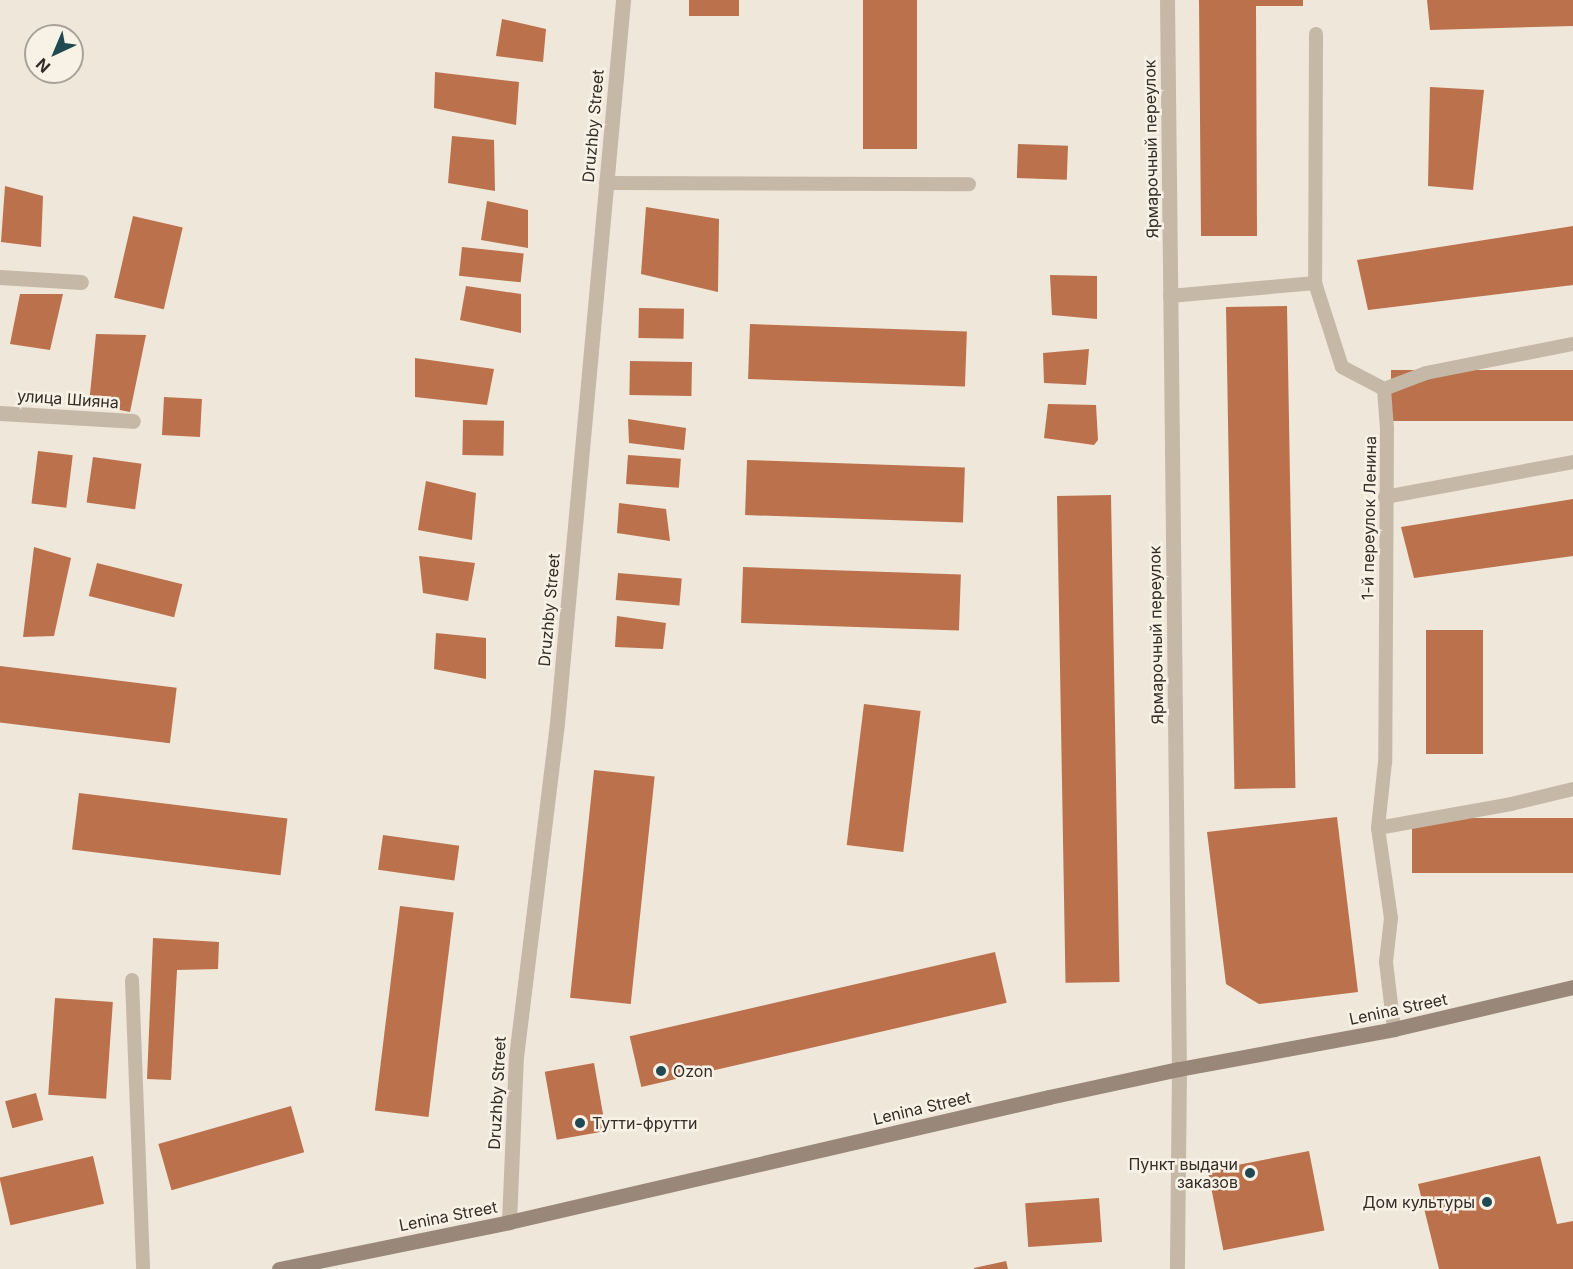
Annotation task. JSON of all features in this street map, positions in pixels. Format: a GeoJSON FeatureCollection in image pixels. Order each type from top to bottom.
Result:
{"type":"FeatureCollection","features":[{"type":"Feature","properties":{"kind":"main road","name":"Lenina Street"},"geometry":{"type":"LineString","coordinates":[[279,1269],[315,1265],[1179,1069],[1394,1029],[1573,987]]}},
{"type":"Feature","properties":{"kind":"street","name":"Druzhby Street"},"geometry":{"type":"LineString","coordinates":[[508,1222],[516,1057],[557,723],[623,0]]}},
{"type":"Feature","properties":{"kind":"street","name":"Ярмарочный переулок"},"geometry":{"type":"LineString","coordinates":[[1167,0],[1179,1069],[1177,1269]]}},
{"type":"Feature","properties":{"kind":"street"},"geometry":{"type":"LineString","coordinates":[[0,277],[81,282]]}},
{"type":"Feature","properties":{"kind":"street","name":"улица Шияна"},"geometry":{"type":"LineString","coordinates":[[0,412],[133,421]]}},
{"type":"Feature","properties":{"kind":"lane"},"geometry":{"type":"LineString","coordinates":[[1316,34],[1315,283],[1342,367],[1384,389],[1426,373],[1573,344]]}},
{"type":"Feature","properties":{"kind":"lane"},"geometry":{"type":"LineString","coordinates":[[606,183],[969,184]]}},
{"type":"Feature","properties":{"kind":"lane"},"geometry":{"type":"LineString","coordinates":[[1170,296],[1315,283]]}},
{"type":"Feature","properties":{"kind":"lane","name":"1-й переулок Ленина"},"geometry":{"type":"LineString","coordinates":[[1384,389],[1386,429],[1385,762],[1378,828],[1391,918],[1386,962],[1394,1029]]}},
{"type":"Feature","properties":{"kind":"lane"},"geometry":{"type":"LineString","coordinates":[[1385,496],[1573,462]]}},
{"type":"Feature","properties":{"kind":"lane"},"geometry":{"type":"LineString","coordinates":[[1378,828],[1511,804],[1573,789]]}},
{"type":"Feature","properties":{"kind":"lane"},"geometry":{"type":"LineString","coordinates":[[132,980],[142,1269]]}},
{"type":"Feature","properties":{"kind":"building"},"geometry":{"type":"Polygon","coordinates":[[[689,0],[739,0],[739,16],[689,16],[689,0]]]}},
{"type":"Feature","properties":{"kind":"building"},"geometry":{"type":"Polygon","coordinates":[[[863,0],[917,0],[917,149],[863,149],[863,0]]]}},
{"type":"Feature","properties":{"kind":"building"},"geometry":{"type":"Polygon","coordinates":[[[1199,0],[1303,0],[1303,6],[1256,6],[1257,236],[1201,236],[1199,0]]]}},
{"type":"Feature","properties":{"kind":"building"},"geometry":{"type":"Polygon","coordinates":[[[1427,0],[1573,0],[1573,26],[1430,30],[1427,0]]]}},
{"type":"Feature","properties":{"kind":"building"},"geometry":{"type":"Polygon","coordinates":[[[502,19],[546,29],[543,62],[496,56],[502,19]]]}},
{"type":"Feature","properties":{"kind":"building"},"geometry":{"type":"Polygon","coordinates":[[[435,72],[519,82],[516,125],[434,108],[435,72]]]}},
{"type":"Feature","properties":{"kind":"building"},"geometry":{"type":"Polygon","coordinates":[[[1430,87],[1484,90],[1473,190],[1428,186],[1430,87]]]}},
{"type":"Feature","properties":{"kind":"building"},"geometry":{"type":"Polygon","coordinates":[[[452,136],[494,140],[495,191],[448,183],[452,136]]]}},
{"type":"Feature","properties":{"kind":"building"},"geometry":{"type":"Polygon","coordinates":[[[1018,144],[1068,146],[1067,180],[1017,178],[1018,144]]]}},
{"type":"Feature","properties":{"kind":"building"},"geometry":{"type":"Polygon","coordinates":[[[5,186],[43,196],[41,247],[1,242],[5,186]]]}},
{"type":"Feature","properties":{"kind":"building"},"geometry":{"type":"Polygon","coordinates":[[[487,201],[528,210],[528,248],[481,240],[487,201]]]}},
{"type":"Feature","properties":{"kind":"building"},"geometry":{"type":"Polygon","coordinates":[[[646,207],[719,219],[718,292],[641,274],[646,207]]]}},
{"type":"Feature","properties":{"kind":"building"},"geometry":{"type":"Polygon","coordinates":[[[133,216],[183,227],[164,309],[114,298],[133,216]]]}},
{"type":"Feature","properties":{"kind":"building"},"geometry":{"type":"Polygon","coordinates":[[[1573,226],[1573,285],[1368,310],[1357,260],[1573,226]]]}},
{"type":"Feature","properties":{"kind":"building"},"geometry":{"type":"Polygon","coordinates":[[[462,247],[524,253],[521,282],[459,276],[462,247]]]}},
{"type":"Feature","properties":{"kind":"building"},"geometry":{"type":"Polygon","coordinates":[[[1050,275],[1097,276],[1097,319],[1052,315],[1050,275]]]}},
{"type":"Feature","properties":{"kind":"building"},"geometry":{"type":"Polygon","coordinates":[[[466,286],[521,294],[521,333],[460,320],[466,286]]]}},
{"type":"Feature","properties":{"kind":"building"},"geometry":{"type":"Polygon","coordinates":[[[20,294],[63,294],[50,350],[10,344],[20,294]]]}},
{"type":"Feature","properties":{"kind":"building"},"geometry":{"type":"Polygon","coordinates":[[[1287,306],[1295,788],[1234,789],[1226,307],[1287,306]]]}},
{"type":"Feature","properties":{"kind":"building"},"geometry":{"type":"Polygon","coordinates":[[[639,308],[684,309],[683,339],[638,338],[639,308]]]}},
{"type":"Feature","properties":{"kind":"building"},"geometry":{"type":"Polygon","coordinates":[[[750,324],[967,332],[965,387],[748,379],[750,324]]]}},
{"type":"Feature","properties":{"kind":"building"},"geometry":{"type":"Polygon","coordinates":[[[96,334],[146,335],[130,412],[89,404],[96,334]]]}},
{"type":"Feature","properties":{"kind":"building"},"geometry":{"type":"Polygon","coordinates":[[[1089,349],[1086,385],[1044,383],[1043,353],[1089,349]]]}},
{"type":"Feature","properties":{"kind":"building"},"geometry":{"type":"Polygon","coordinates":[[[415,358],[494,369],[487,405],[415,397],[415,358]]]}},
{"type":"Feature","properties":{"kind":"building"},"geometry":{"type":"Polygon","coordinates":[[[630,361],[692,362],[691,396],[629,395],[630,361]]]}},
{"type":"Feature","properties":{"kind":"building"},"geometry":{"type":"Polygon","coordinates":[[[1391,370],[1573,370],[1573,421],[1391,421],[1391,370]]]}},
{"type":"Feature","properties":{"kind":"building"},"geometry":{"type":"Polygon","coordinates":[[[164,397],[202,399],[200,437],[162,435],[164,397]]]}},
{"type":"Feature","properties":{"kind":"building"},"geometry":{"type":"Polygon","coordinates":[[[1048,404],[1096,405],[1098,440],[1094,445],[1044,438],[1048,404]]]}},
{"type":"Feature","properties":{"kind":"building"},"geometry":{"type":"Polygon","coordinates":[[[628,419],[686,428],[684,450],[629,443],[628,419]]]}},
{"type":"Feature","properties":{"kind":"building"},"geometry":{"type":"Polygon","coordinates":[[[463,420],[504,421],[503,456],[462,455],[463,420]]]}},
{"type":"Feature","properties":{"kind":"building"},"geometry":{"type":"Polygon","coordinates":[[[38,451],[73,455],[66,508],[32,504],[38,451]]]}},
{"type":"Feature","properties":{"kind":"building"},"geometry":{"type":"Polygon","coordinates":[[[628,455],[681,459],[679,488],[626,484],[628,455]]]}},
{"type":"Feature","properties":{"kind":"building"},"geometry":{"type":"Polygon","coordinates":[[[93,457],[142,464],[135,509],[87,503],[93,457]]]}},
{"type":"Feature","properties":{"kind":"building"},"geometry":{"type":"Polygon","coordinates":[[[747,460],[965,468],[963,523],[745,515],[747,460]]]}},
{"type":"Feature","properties":{"kind":"building"},"geometry":{"type":"Polygon","coordinates":[[[426,481],[476,493],[472,540],[418,530],[426,481]]]}},
{"type":"Feature","properties":{"kind":"building"},"geometry":{"type":"Polygon","coordinates":[[[1111,495],[1119,982],[1066,983],[1057,496],[1111,495]]]}},
{"type":"Feature","properties":{"kind":"building"},"geometry":{"type":"Polygon","coordinates":[[[1573,499],[1573,556],[1414,578],[1401,527],[1573,499]]]}},
{"type":"Feature","properties":{"kind":"building"},"geometry":{"type":"Polygon","coordinates":[[[619,503],[666,509],[670,541],[617,533],[619,503]]]}},
{"type":"Feature","properties":{"kind":"building"},"geometry":{"type":"Polygon","coordinates":[[[34,547],[71,558],[54,636],[23,637],[34,547]]]}},
{"type":"Feature","properties":{"kind":"building"},"geometry":{"type":"Polygon","coordinates":[[[419,556],[475,563],[468,601],[423,593],[419,556]]]}},
{"type":"Feature","properties":{"kind":"building"},"geometry":{"type":"Polygon","coordinates":[[[97,563],[182,584],[174,617],[89,596],[97,563]]]}},
{"type":"Feature","properties":{"kind":"building"},"geometry":{"type":"Polygon","coordinates":[[[743,567],[961,575],[959,631],[741,623],[743,567]]]}},
{"type":"Feature","properties":{"kind":"building"},"geometry":{"type":"Polygon","coordinates":[[[618,573],[682,579],[679,605],[616,600],[618,573]]]}},
{"type":"Feature","properties":{"kind":"building"},"geometry":{"type":"Polygon","coordinates":[[[617,616],[666,623],[663,649],[615,647],[617,616]]]}},
{"type":"Feature","properties":{"kind":"building"},"geometry":{"type":"Polygon","coordinates":[[[1426,630],[1483,630],[1483,754],[1426,754],[1426,630]]]}},
{"type":"Feature","properties":{"kind":"building"},"geometry":{"type":"Polygon","coordinates":[[[436,633],[486,638],[486,679],[434,669],[436,633]]]}},
{"type":"Feature","properties":{"kind":"building"},"geometry":{"type":"Polygon","coordinates":[[[0,666],[177,688],[170,743],[0,722],[0,666]]]}},
{"type":"Feature","properties":{"kind":"building"},"geometry":{"type":"Polygon","coordinates":[[[864,704],[921,711],[903,852],[847,845],[864,704]]]}},
{"type":"Feature","properties":{"kind":"building"},"geometry":{"type":"Polygon","coordinates":[[[594,770],[655,776],[631,1004],[570,998],[594,770]]]}},
{"type":"Feature","properties":{"kind":"building"},"geometry":{"type":"Polygon","coordinates":[[[79,793],[287,819],[280,875],[72,850],[79,793]]]}},
{"type":"Feature","properties":{"kind":"building"},"geometry":{"type":"Polygon","coordinates":[[[1337,817],[1358,992],[1259,1004],[1226,984],[1207,832],[1337,817]]]}},
{"type":"Feature","properties":{"kind":"building"},"geometry":{"type":"Polygon","coordinates":[[[1412,818],[1573,818],[1573,873],[1412,873],[1412,818]]]}},
{"type":"Feature","properties":{"kind":"building"},"geometry":{"type":"Polygon","coordinates":[[[383,835],[459,846],[454,880],[378,870],[383,835]]]}},
{"type":"Feature","properties":{"kind":"building"},"geometry":{"type":"Polygon","coordinates":[[[400,906],[454,913],[428,1117],[375,1110],[400,906]]]}},
{"type":"Feature","properties":{"kind":"building"},"geometry":{"type":"Polygon","coordinates":[[[153,938],[219,942],[218,969],[177,970],[171,1080],[147,1079],[153,938]]]}},
{"type":"Feature","properties":{"kind":"building"},"geometry":{"type":"Polygon","coordinates":[[[995,952],[1007,1003],[641,1087],[630,1036],[995,952]]]}},
{"type":"Feature","properties":{"kind":"building"},"geometry":{"type":"Polygon","coordinates":[[[55,998],[113,1002],[106,1099],[48,1095],[55,998]]]}},
{"type":"Feature","properties":{"kind":"building"},"geometry":{"type":"Polygon","coordinates":[[[594,1063],[606,1131],[557,1140],[545,1072],[594,1063]]]}},
{"type":"Feature","properties":{"kind":"building"},"geometry":{"type":"Polygon","coordinates":[[[36,1093],[43,1120],[12,1128],[5,1101],[36,1093]]]}},
{"type":"Feature","properties":{"kind":"building"},"geometry":{"type":"Polygon","coordinates":[[[291,1106],[304,1152],[172,1190],[158,1144],[291,1106]]]}},
{"type":"Feature","properties":{"kind":"building"},"geometry":{"type":"Polygon","coordinates":[[[1309,1151],[1324,1231],[1223,1250],[1208,1171],[1309,1151]]]}},
{"type":"Feature","properties":{"kind":"building"},"geometry":{"type":"Polygon","coordinates":[[[93,1156],[104,1204],[10,1225],[0,1177],[93,1156]]]}},
{"type":"Feature","properties":{"kind":"building","name":"Дом культуры"},"geometry":{"type":"Polygon","coordinates":[[[1540,1156],[1557,1224],[1573,1221],[1573,1269],[1439,1269],[1418,1184],[1540,1156]]]}},
{"type":"Feature","properties":{"kind":"building"},"geometry":{"type":"Polygon","coordinates":[[[1099,1198],[1102,1242],[1028,1247],[1025,1203],[1099,1198]]]}},
{"type":"Feature","properties":{"kind":"building"},"geometry":{"type":"Polygon","coordinates":[[[1006,1261],[1008,1269],[974,1269],[974,1268],[1006,1261]]]}},
{"type":"Feature","properties":{"kind":"place","name":"Ozon"},"geometry":{"type":"Point","coordinates":[661,1071]}},
{"type":"Feature","properties":{"kind":"place","name":"Тутти-фрутти"},"geometry":{"type":"Point","coordinates":[580,1123]}},
{"type":"Feature","properties":{"kind":"place","name":"Пункт выдачи заказов"},"geometry":{"type":"Point","coordinates":[1250,1173]}},
{"type":"Feature","properties":{"kind":"place","name":"Дом культуры"},"geometry":{"type":"Point","coordinates":[1487,1202]}}]}
